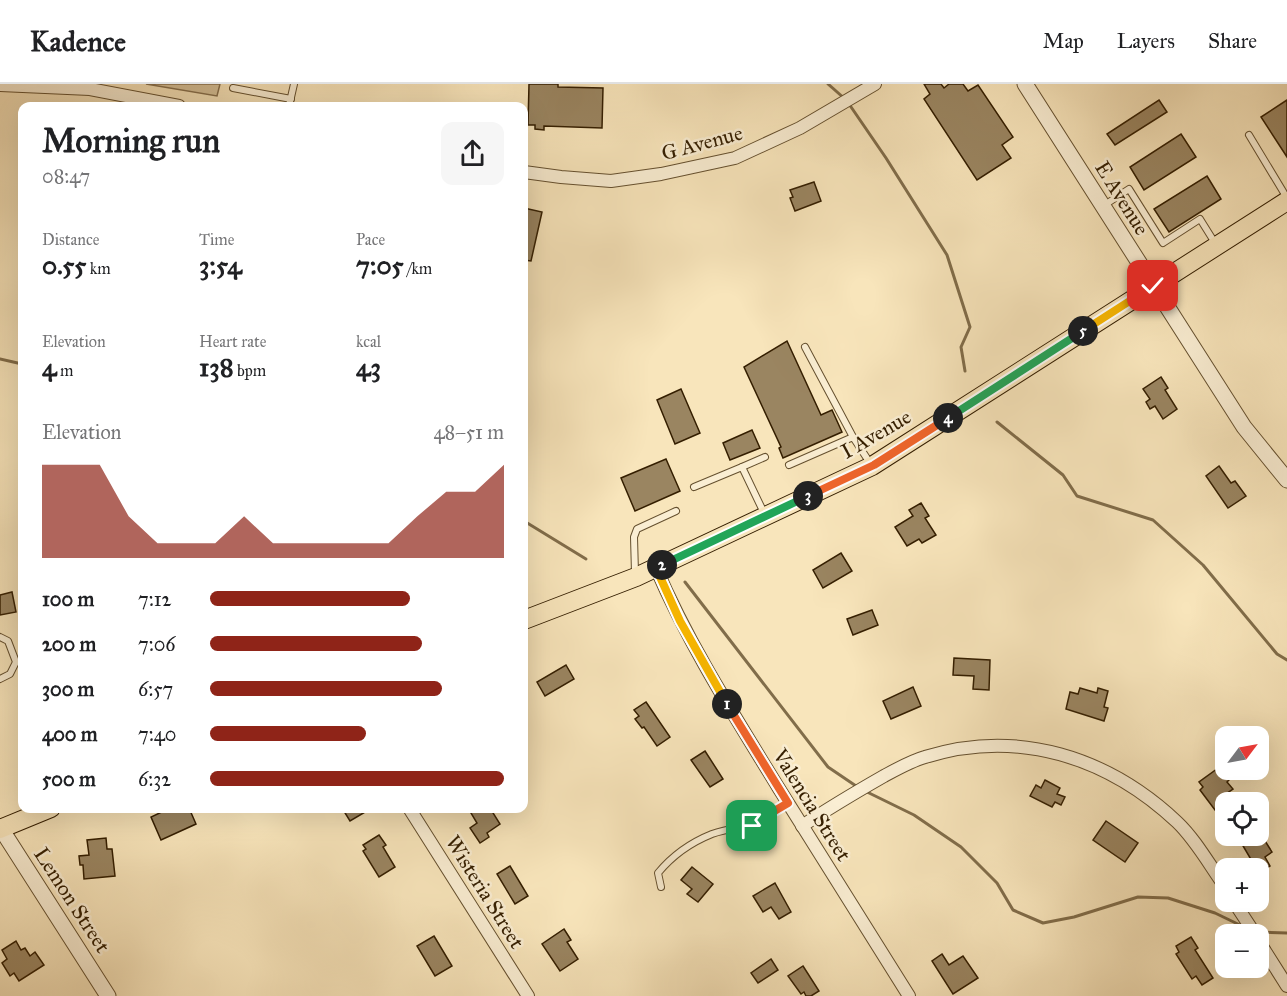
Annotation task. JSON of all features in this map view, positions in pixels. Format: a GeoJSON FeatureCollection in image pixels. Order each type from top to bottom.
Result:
{"type":"FeatureCollection","features":[{"type":"Feature","properties":{"kind":"main road","name":"I Avenue"},"geometry":{"type":"LineString","coordinates":[[528,618],[636,577],[872,466],[1287,200]]}},
{"type":"Feature","properties":{"kind":"main road"},"geometry":{"type":"LineString","coordinates":[[0,828],[38,813]]}},
{"type":"Feature","properties":{"kind":"street","name":"G Avenue"},"geometry":{"type":"LineString","coordinates":[[528,173],[611,181],[661,174],[735,158],[800,128],[875,84]]}},
{"type":"Feature","properties":{"kind":"street","name":"E Avenue"},"geometry":{"type":"LineString","coordinates":[[1025,84],[1244,428],[1287,480]]}},
{"type":"Feature","properties":{"kind":"street"},"geometry":{"type":"LineString","coordinates":[[0,85],[90,89],[139,102]]}},
{"type":"Feature","properties":{"kind":"street","name":"Valencia Street"},"geometry":{"type":"LineString","coordinates":[[656,568],[680,621],[709,675],[909,996]]}},
{"type":"Feature","properties":{"kind":"street"},"geometry":{"type":"LineString","coordinates":[[802,826],[851,794],[923,757],[980,746],[1027,747],[1060,753],[1087,762],[1127,782],[1179,824],[1215,873]]}},
{"type":"Feature","properties":{"kind":"street","name":"Wisteria Street"},"geometry":{"type":"LineString","coordinates":[[412,813],[528,996]]}},
{"type":"Feature","properties":{"kind":"street","name":"Lemon Street"},"geometry":{"type":"LineString","coordinates":[[0,828],[108,996]]}},
{"type":"Feature","properties":{"kind":"street"},"geometry":{"type":"LineString","coordinates":[[1269,957],[1287,986]]}},
{"type":"Feature","properties":{"kind":"lane"},"geometry":{"type":"LineString","coordinates":[[290,102],[294,84]]}},
{"type":"Feature","properties":{"kind":"lane"},"geometry":{"type":"LineString","coordinates":[[233,88],[291,99]]}},
{"type":"Feature","properties":{"kind":"lane"},"geometry":{"type":"LineString","coordinates":[[1249,135],[1287,200]]}},
{"type":"Feature","properties":{"kind":"lane"},"geometry":{"type":"LineString","coordinates":[[1102,206],[1129,189],[1163,243],[1200,219],[1217,246]]}},
{"type":"Feature","properties":{"kind":"lane"},"geometry":{"type":"LineString","coordinates":[[805,346],[853,437],[872,466]]}},
{"type":"Feature","properties":{"kind":"lane"},"geometry":{"type":"LineString","coordinates":[[789,465],[853,437]]}},
{"type":"Feature","properties":{"kind":"lane"},"geometry":{"type":"LineString","coordinates":[[694,487],[765,457]]}},
{"type":"Feature","properties":{"kind":"lane"},"geometry":{"type":"LineString","coordinates":[[742,467],[766,516]]}},
{"type":"Feature","properties":{"kind":"lane"},"geometry":{"type":"LineString","coordinates":[[636,577],[634,537],[637,530],[676,511]]}},
{"type":"Feature","properties":{"kind":"lane"},"geometry":{"type":"LineString","coordinates":[[0,637],[8,641],[16,662],[10,674],[0,679]]}},
{"type":"Feature","properties":{"kind":"lane"},"geometry":{"type":"LineString","coordinates":[[661,887],[658,873],[668,861],[698,841],[714,834],[764,822],[771,813],[788,803]]}},
{"type":"Feature","properties":{"kind":"shaded area"},"geometry":{"type":"Polygon","coordinates":[[[146,84],[220,84],[217,96],[146,84]]]}},
{"type":"Feature","properties":{"kind":"building"},"geometry":{"type":"Polygon","coordinates":[[[529,84],[603,88],[602,128],[544,126],[544,130],[535,129],[535,125],[528,125],[529,84]]]}},
{"type":"Feature","properties":{"kind":"building"},"geometry":{"type":"Polygon","coordinates":[[[924,84],[941,84],[944,88],[949,84],[963,84],[968,91],[978,85],[1013,137],[1002,145],[1011,158],[977,180],[924,99],[930,94],[924,84]]]}},
{"type":"Feature","properties":{"kind":"building"},"geometry":{"type":"Polygon","coordinates":[[[1159,100],[1167,112],[1115,145],[1107,134],[1159,100]]]}},
{"type":"Feature","properties":{"kind":"building"},"geometry":{"type":"Polygon","coordinates":[[[1287,100],[1287,157],[1261,117],[1287,100]]]}},
{"type":"Feature","properties":{"kind":"building"},"geometry":{"type":"Polygon","coordinates":[[[1181,134],[1196,157],[1144,190],[1130,167],[1181,134]]]}},
{"type":"Feature","properties":{"kind":"building"},"geometry":{"type":"Polygon","coordinates":[[[1207,176],[1221,199],[1169,232],[1154,209],[1207,176]]]}},
{"type":"Feature","properties":{"kind":"building"},"geometry":{"type":"Polygon","coordinates":[[[814,182],[821,201],[795,211],[790,198],[793,197],[790,190],[814,182]]]}},
{"type":"Feature","properties":{"kind":"building"},"geometry":{"type":"Polygon","coordinates":[[[528,209],[542,212],[531,261],[528,261],[528,209]]]}},
{"type":"Feature","properties":{"kind":"building"},"geometry":{"type":"Polygon","coordinates":[[[787,341],[821,415],[832,410],[842,432],[783,458],[779,448],[781,447],[744,367],[787,341]]]}},
{"type":"Feature","properties":{"kind":"building"},"geometry":{"type":"Polygon","coordinates":[[[1161,377],[1168,388],[1165,390],[1177,409],[1163,419],[1155,406],[1150,409],[1146,402],[1150,399],[1143,389],[1161,377]]]}},
{"type":"Feature","properties":{"kind":"building"},"geometry":{"type":"Polygon","coordinates":[[[681,389],[700,433],[675,444],[657,400],[681,389]]]}},
{"type":"Feature","properties":{"kind":"building"},"geometry":{"type":"Polygon","coordinates":[[[752,430],[760,448],[730,460],[723,443],[752,430]]]}},
{"type":"Feature","properties":{"kind":"building"},"geometry":{"type":"Polygon","coordinates":[[[666,459],[680,491],[635,511],[621,478],[666,459]]]}},
{"type":"Feature","properties":{"kind":"building"},"geometry":{"type":"Polygon","coordinates":[[[1219,466],[1231,483],[1235,481],[1246,496],[1228,508],[1206,476],[1219,466]]]}},
{"type":"Feature","properties":{"kind":"building"},"geometry":{"type":"Polygon","coordinates":[[[921,503],[929,516],[925,518],[936,535],[922,543],[919,539],[907,546],[895,527],[913,516],[909,510],[921,503]]]}},
{"type":"Feature","properties":{"kind":"building"},"geometry":{"type":"Polygon","coordinates":[[[841,553],[852,571],[823,588],[813,570],[841,553]]]}},
{"type":"Feature","properties":{"kind":"building"},"geometry":{"type":"Polygon","coordinates":[[[12,592],[16,612],[0,615],[0,595],[12,592]]]}},
{"type":"Feature","properties":{"kind":"building"},"geometry":{"type":"Polygon","coordinates":[[[872,610],[878,625],[853,635],[847,619],[872,610]]]}},
{"type":"Feature","properties":{"kind":"building"},"geometry":{"type":"Polygon","coordinates":[[[954,658],[990,660],[989,690],[973,689],[974,676],[953,675],[954,658]]]}},
{"type":"Feature","properties":{"kind":"building"},"geometry":{"type":"Polygon","coordinates":[[[566,665],[574,679],[545,696],[537,682],[566,665]]]}},
{"type":"Feature","properties":{"kind":"building"},"geometry":{"type":"Polygon","coordinates":[[[913,687],[921,706],[891,719],[883,701],[913,687]]]}},
{"type":"Feature","properties":{"kind":"building"},"geometry":{"type":"Polygon","coordinates":[[[1080,688],[1097,693],[1098,688],[1108,691],[1104,707],[1108,708],[1104,721],[1066,709],[1070,692],[1078,694],[1080,688]]]}},
{"type":"Feature","properties":{"kind":"building"},"geometry":{"type":"Polygon","coordinates":[[[646,702],[670,737],[657,746],[644,727],[642,728],[635,719],[639,716],[634,710],[646,702]]]}},
{"type":"Feature","properties":{"kind":"building"},"geometry":{"type":"Polygon","coordinates":[[[705,751],[723,779],[710,787],[691,760],[705,751]]]}},
{"type":"Feature","properties":{"kind":"building"},"geometry":{"type":"Polygon","coordinates":[[[1215,770],[1215,780],[1229,780],[1227,782],[1233,789],[1229,792],[1215,792],[1215,810],[1200,790],[1203,787],[1199,782],[1215,770]]]}},
{"type":"Feature","properties":{"kind":"building"},"geometry":{"type":"Polygon","coordinates":[[[1045,780],[1060,788],[1057,794],[1065,797],[1061,805],[1055,802],[1052,807],[1030,796],[1036,785],[1041,788],[1045,780]]]}},
{"type":"Feature","properties":{"kind":"building"},"geometry":{"type":"Polygon","coordinates":[[[159,813],[191,813],[196,824],[161,840],[151,817],[159,813]]]}},
{"type":"Feature","properties":{"kind":"building"},"geometry":{"type":"Polygon","coordinates":[[[345,813],[364,813],[350,821],[345,813]]]}},
{"type":"Feature","properties":{"kind":"building"},"geometry":{"type":"Polygon","coordinates":[[[471,813],[493,813],[500,824],[487,833],[489,837],[480,843],[470,828],[477,823],[471,813]]]}},
{"type":"Feature","properties":{"kind":"building"},"geometry":{"type":"Polygon","coordinates":[[[1106,821],[1138,843],[1125,862],[1093,840],[1106,821]]]}},
{"type":"Feature","properties":{"kind":"building"},"geometry":{"type":"Polygon","coordinates":[[[379,835],[395,867],[379,877],[363,851],[366,849],[363,845],[379,835]]]}},
{"type":"Feature","properties":{"kind":"building"},"geometry":{"type":"Polygon","coordinates":[[[106,838],[107,849],[112,849],[115,876],[84,879],[83,865],[80,865],[79,856],[89,855],[87,840],[106,838]]]}},
{"type":"Feature","properties":{"kind":"building"},"geometry":{"type":"Polygon","coordinates":[[[1243,846],[1268,846],[1272,852],[1266,858],[1250,858],[1243,846]]]}},
{"type":"Feature","properties":{"kind":"building"},"geometry":{"type":"Polygon","coordinates":[[[510,866],[528,896],[515,904],[497,874],[510,866]]]}},
{"type":"Feature","properties":{"kind":"building"},"geometry":{"type":"Polygon","coordinates":[[[692,867],[713,884],[698,902],[687,894],[692,889],[681,880],[692,867]]]}},
{"type":"Feature","properties":{"kind":"building"},"geometry":{"type":"Polygon","coordinates":[[[775,883],[791,912],[779,919],[771,907],[763,912],[753,896],[775,883]]]}},
{"type":"Feature","properties":{"kind":"building"},"geometry":{"type":"Polygon","coordinates":[[[564,929],[571,940],[567,942],[578,959],[560,971],[542,944],[564,929]]]}},
{"type":"Feature","properties":{"kind":"building"},"geometry":{"type":"Polygon","coordinates":[[[434,936],[452,966],[435,976],[417,946],[434,936]]]}},
{"type":"Feature","properties":{"kind":"building"},"geometry":{"type":"Polygon","coordinates":[[[1191,937],[1198,948],[1195,950],[1213,978],[1202,985],[1196,976],[1192,979],[1176,954],[1179,952],[1176,946],[1191,937]]]}},
{"type":"Feature","properties":{"kind":"building"},"geometry":{"type":"Polygon","coordinates":[[[16,941],[21,950],[25,948],[30,956],[35,952],[44,965],[19,981],[14,973],[10,976],[2,963],[7,959],[2,950],[16,941]]]}},
{"type":"Feature","properties":{"kind":"building"},"geometry":{"type":"Polygon","coordinates":[[[942,954],[949,965],[963,956],[978,978],[953,994],[932,961],[942,954]]]}},
{"type":"Feature","properties":{"kind":"building"},"geometry":{"type":"Polygon","coordinates":[[[771,959],[778,970],[758,983],[751,973],[771,959]]]}},
{"type":"Feature","properties":{"kind":"building"},"geometry":{"type":"Polygon","coordinates":[[[803,966],[819,991],[811,996],[806,996],[804,992],[801,994],[788,976],[803,966]]]}},
{"type":"Feature","properties":{"kind":"waterway"},"geometry":{"type":"LineString","coordinates":[[828,84],[845,99]]}},
{"type":"Feature","properties":{"kind":"waterway"},"geometry":{"type":"LineString","coordinates":[[849,104],[947,255],[970,327],[961,347],[965,371]]}},
{"type":"Feature","properties":{"kind":"waterway"},"geometry":{"type":"LineString","coordinates":[[0,359],[18,363]]}},
{"type":"Feature","properties":{"kind":"waterway"},"geometry":{"type":"LineString","coordinates":[[997,422],[1063,475],[1077,496],[1153,520],[1203,565],[1277,654],[1287,660]]}},
{"type":"Feature","properties":{"kind":"waterway"},"geometry":{"type":"LineString","coordinates":[[528,523],[586,559]]}},
{"type":"Feature","properties":{"kind":"waterway"},"geometry":{"type":"LineString","coordinates":[[685,582],[828,767],[859,788]]}},
{"type":"Feature","properties":{"kind":"waterway"},"geometry":{"type":"LineString","coordinates":[[865,791],[914,815],[961,847],[997,883],[1013,910],[1043,923],[1074,917],[1138,897],[1168,898],[1215,913],[1238,924]]}},
{"type":"Feature","properties":{"kind":"waterway"},"geometry":{"type":"LineString","coordinates":[[1269,932],[1287,933]]}},
{"type":"Feature","properties":{"kind":"route"},"geometry":{"type":"LineString","coordinates":[[752,826],[764,822],[771,813],[788,803],[709,675],[680,621],[656,568],[874,465],[1153,286]]}}]}
